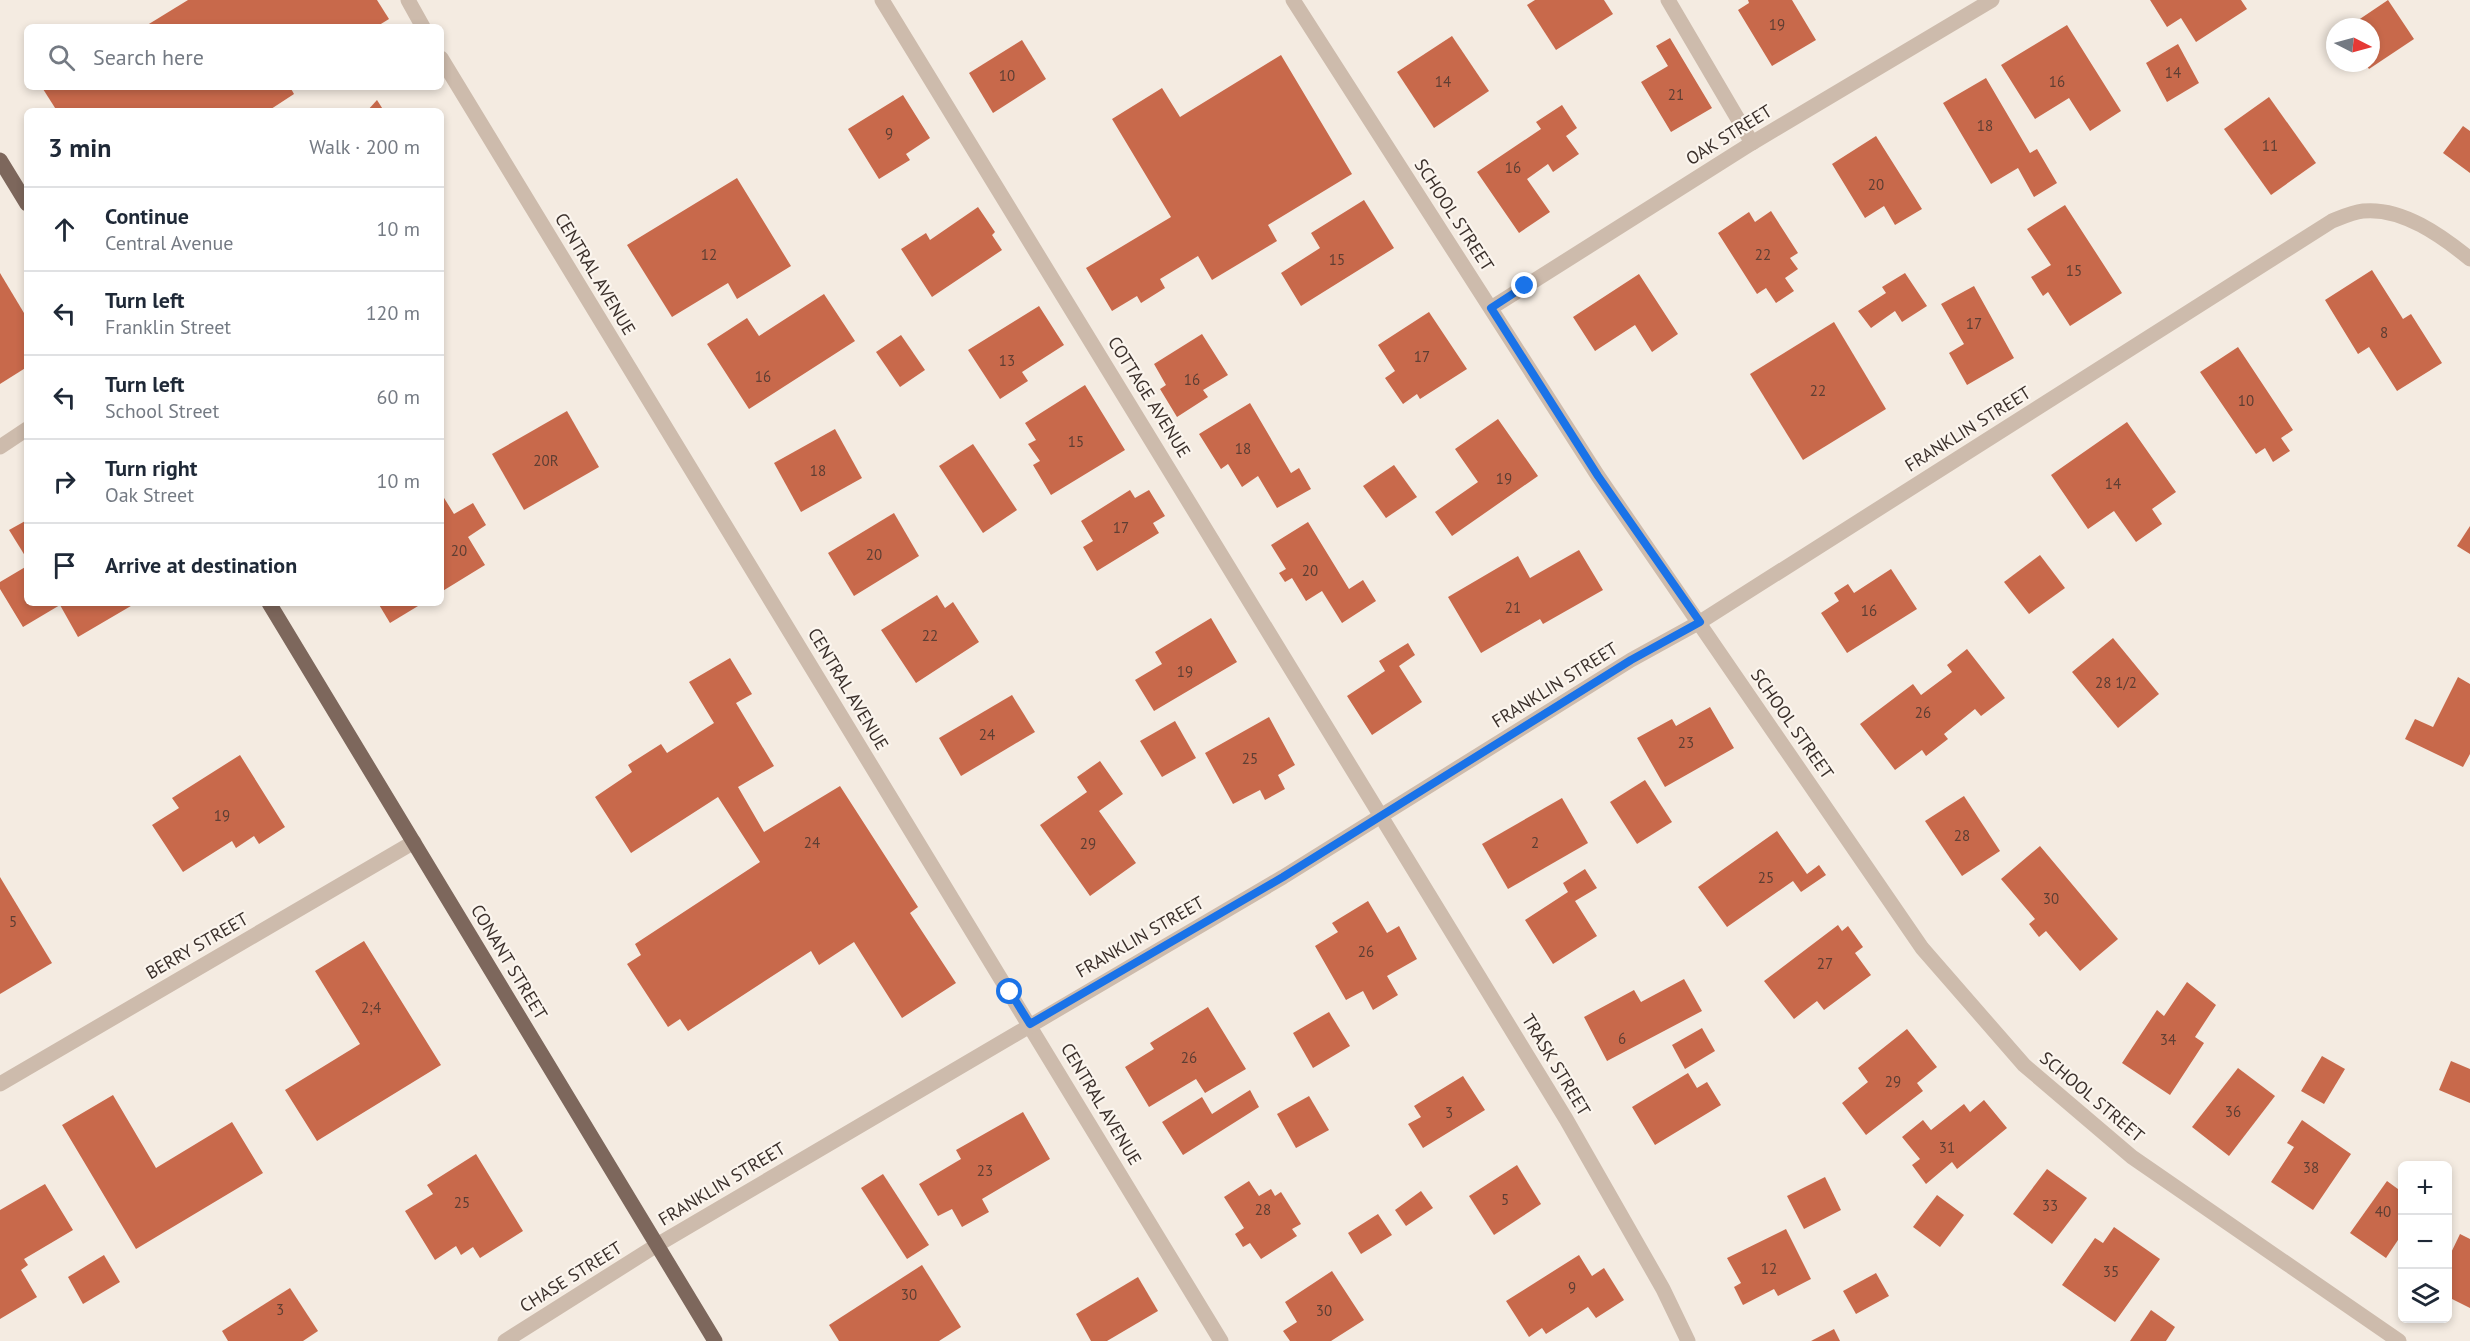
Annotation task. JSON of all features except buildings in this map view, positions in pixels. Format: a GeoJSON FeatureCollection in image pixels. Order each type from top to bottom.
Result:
{"type":"FeatureCollection","features":[{"type":"Feature","properties":{"kind":"main road"},"geometry":{"type":"LineString","coordinates":[[0,160],[24,199]]}},
{"type":"Feature","properties":{"kind":"main road","name":"CONANT STREET"},"geometry":{"type":"LineString","coordinates":[[271,606],[715,1341]]}},
{"type":"Feature","properties":{"kind":"street"},"geometry":{"type":"LineString","coordinates":[[408,0],[421,24]]}},
{"type":"Feature","properties":{"kind":"street","name":"COTTAGE AVENUE"},"geometry":{"type":"LineString","coordinates":[[882,0],[1382,815]]}},
{"type":"Feature","properties":{"kind":"street","name":"SCHOOL STREET"},"geometry":{"type":"LineString","coordinates":[[1293,0],[1598,476],[1923,948],[2024,1065],[2132,1157],[2399,1341]]}},
{"type":"Feature","properties":{"kind":"street"},"geometry":{"type":"LineString","coordinates":[[1668,0],[1752,143]]}},
{"type":"Feature","properties":{"kind":"street","name":"OAK STREET"},"geometry":{"type":"LineString","coordinates":[[1491,308],[1752,143],[1992,0]]}},
{"type":"Feature","properties":{"kind":"street","name":"CENTRAL AVENUE"},"geometry":{"type":"LineString","coordinates":[[444,63],[1221,1341]]}},
{"type":"Feature","properties":{"kind":"street","name":"FRANKLIN STREET"},"geometry":{"type":"LineString","coordinates":[[657,1245],[1283,877],[1631,660],[1700,622],[2332,221],[2361,211],[2384,210],[2442,236],[2470,260]]}},
{"type":"Feature","properties":{"kind":"street"},"geometry":{"type":"LineString","coordinates":[[0,447],[24,431]]}},
{"type":"Feature","properties":{"kind":"street","name":"TRASK STREET"},"geometry":{"type":"LineString","coordinates":[[1382,815],[1566,1119],[1663,1289],[1688,1341]]}},
{"type":"Feature","properties":{"kind":"street","name":"BERRY STREET"},"geometry":{"type":"LineString","coordinates":[[0,1084],[414,842]]}},
{"type":"Feature","properties":{"kind":"street","name":"CHASE STREET"},"geometry":{"type":"LineString","coordinates":[[505,1341],[657,1245]]}},
{"type":"Feature","properties":{"kind":"route"},"geometry":{"type":"LineString","coordinates":[[1010,992],[1030,1024],[1283,877],[1631,660],[1700,622],[1598,476],[1491,308],[1525,286]]}}]}
